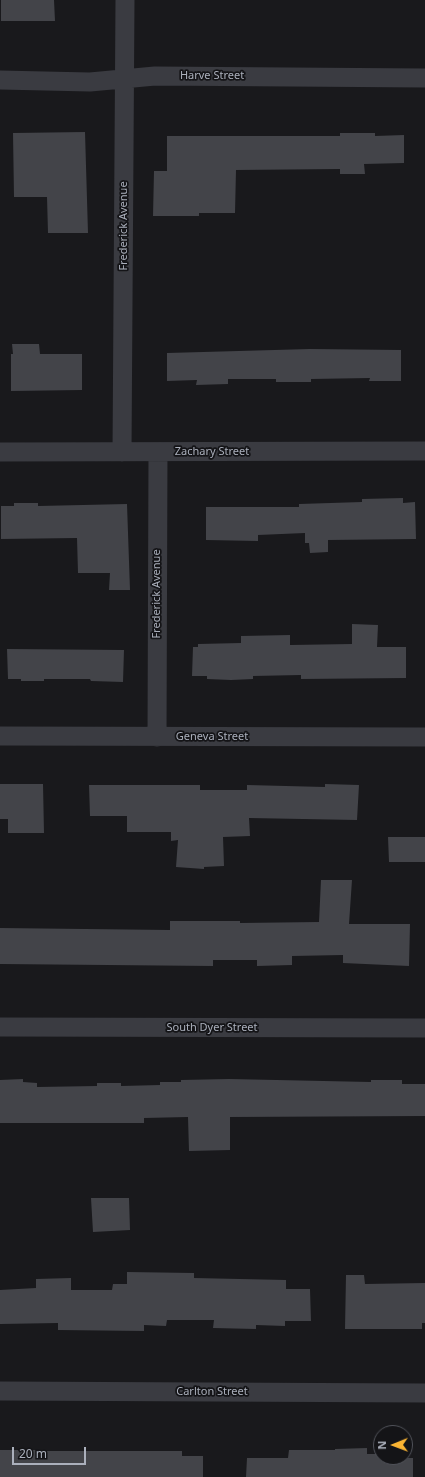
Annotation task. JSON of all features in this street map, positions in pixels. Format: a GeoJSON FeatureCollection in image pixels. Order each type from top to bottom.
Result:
{"type":"FeatureCollection","features":[{"type":"Feature","properties":{"kind":"street","name":"Frederick Avenue"},"geometry":{"type":"LineString","coordinates":[[122,452],[125,0]]}},
{"type":"Feature","properties":{"kind":"street","name":"Harve Street"},"geometry":{"type":"LineString","coordinates":[[0,80],[90,82],[155,76],[425,78]]}},
{"type":"Feature","properties":{"kind":"street","name":"Zachary Street"},"geometry":{"type":"LineString","coordinates":[[0,452],[425,451]]}},
{"type":"Feature","properties":{"kind":"street","name":"Frederick Avenue"},"geometry":{"type":"LineString","coordinates":[[157,737],[158,452]]}},
{"type":"Feature","properties":{"kind":"street","name":"Geneva Street"},"geometry":{"type":"LineString","coordinates":[[0,736],[425,737]]}},
{"type":"Feature","properties":{"kind":"street","name":"South Dyer Street"},"geometry":{"type":"LineString","coordinates":[[0,1027],[425,1028]]}},
{"type":"Feature","properties":{"kind":"street","name":"Carlton Street"},"geometry":{"type":"LineString","coordinates":[[0,1391],[425,1393]]}},
{"type":"Feature","properties":{"kind":"building"},"geometry":{"type":"Polygon","coordinates":[[[1,0],[54,0],[55,21],[1,21],[1,0]]]}},
{"type":"Feature","properties":{"kind":"building"},"geometry":{"type":"Polygon","coordinates":[[[85,132],[88,233],[48,233],[47,197],[14,197],[13,133],[85,132]]]}},
{"type":"Feature","properties":{"kind":"building"},"geometry":{"type":"Polygon","coordinates":[[[340,133],[375,133],[375,136],[404,135],[404,163],[364,164],[365,174],[340,174],[340,169],[236,170],[235,213],[199,213],[199,216],[153,216],[154,171],[167,171],[167,136],[340,136],[340,133]]]}},
{"type":"Feature","properties":{"kind":"building"},"geometry":{"type":"Polygon","coordinates":[[[12,344],[39,344],[40,354],[82,354],[82,390],[11,391],[11,354],[13,354],[12,344]]]}},
{"type":"Feature","properties":{"kind":"building"},"geometry":{"type":"Polygon","coordinates":[[[310,349],[401,350],[401,381],[369,381],[370,378],[311,379],[311,382],[276,382],[276,379],[228,379],[228,384],[196,385],[197,380],[167,381],[167,353],[310,349]]]}},
{"type":"Feature","properties":{"kind":"building"},"geometry":{"type":"Polygon","coordinates":[[[403,498],[403,503],[415,502],[416,539],[328,540],[328,552],[310,553],[309,543],[305,543],[305,533],[258,535],[258,541],[206,540],[206,507],[299,507],[299,504],[362,502],[362,499],[403,498]]]}},
{"type":"Feature","properties":{"kind":"building"},"geometry":{"type":"Polygon","coordinates":[[[14,503],[38,503],[38,506],[127,504],[130,590],[109,590],[110,573],[78,573],[77,538],[1,539],[1,506],[14,506],[14,503]]]}},
{"type":"Feature","properties":{"kind":"building"},"geometry":{"type":"Polygon","coordinates":[[[352,624],[378,625],[377,647],[406,647],[406,678],[301,679],[301,675],[253,676],[253,679],[231,680],[207,679],[207,676],[192,676],[193,647],[198,647],[198,644],[241,643],[241,636],[290,635],[290,645],[352,644],[352,624]]]}},
{"type":"Feature","properties":{"kind":"building"},"geometry":{"type":"Polygon","coordinates":[[[7,649],[124,650],[123,682],[91,681],[90,679],[44,679],[44,681],[21,681],[21,679],[8,679],[7,649]]]}},
{"type":"Feature","properties":{"kind":"building"},"geometry":{"type":"Polygon","coordinates":[[[0,784],[43,784],[44,833],[8,833],[8,819],[0,819],[0,784]]]}},
{"type":"Feature","properties":{"kind":"building"},"geometry":{"type":"Polygon","coordinates":[[[325,784],[359,785],[357,820],[249,818],[250,836],[223,837],[224,866],[204,867],[204,869],[176,867],[178,840],[171,841],[171,832],[127,832],[127,816],[90,816],[89,785],[200,785],[200,790],[247,790],[247,785],[325,787],[325,784]]]}},
{"type":"Feature","properties":{"kind":"building"},"geometry":{"type":"Polygon","coordinates":[[[388,837],[425,837],[425,862],[389,862],[388,837]]]}},
{"type":"Feature","properties":{"kind":"building"},"geometry":{"type":"Polygon","coordinates":[[[321,880],[352,880],[349,924],[410,924],[409,966],[343,963],[343,955],[292,956],[292,965],[257,966],[257,960],[213,960],[213,966],[0,964],[0,928],[170,930],[170,921],[240,921],[240,923],[319,922],[321,880]]]}},
{"type":"Feature","properties":{"kind":"building"},"geometry":{"type":"Polygon","coordinates":[[[23,1079],[23,1082],[37,1083],[37,1087],[97,1086],[97,1083],[121,1083],[121,1086],[160,1085],[160,1082],[181,1082],[181,1080],[229,1079],[371,1082],[371,1080],[402,1080],[402,1084],[425,1084],[425,1116],[230,1117],[230,1150],[189,1151],[188,1117],[144,1118],[144,1123],[0,1123],[0,1080],[23,1079]]]}},
{"type":"Feature","properties":{"kind":"building"},"geometry":{"type":"Polygon","coordinates":[[[91,1198],[129,1198],[130,1230],[93,1232],[91,1198]]]}},
{"type":"Feature","properties":{"kind":"building"},"geometry":{"type":"Polygon","coordinates":[[[127,1272],[194,1273],[194,1278],[286,1280],[286,1289],[310,1289],[311,1321],[285,1321],[285,1326],[256,1325],[256,1329],[213,1328],[214,1320],[167,1320],[166,1326],[144,1325],[144,1331],[58,1330],[58,1323],[0,1324],[0,1290],[36,1288],[36,1279],[71,1278],[71,1290],[112,1290],[113,1284],[127,1284],[127,1272]]]}},
{"type":"Feature","properties":{"kind":"building"},"geometry":{"type":"Polygon","coordinates":[[[346,1275],[364,1275],[365,1284],[425,1283],[425,1323],[422,1323],[422,1329],[345,1329],[346,1275]]]}},
{"type":"Feature","properties":{"kind":"building"},"geometry":{"type":"Polygon","coordinates":[[[367,1448],[367,1454],[373,1454],[373,1465],[413,1465],[413,1477],[246,1477],[247,1458],[288,1458],[289,1450],[367,1448]]]}},
{"type":"Feature","properties":{"kind":"building"},"geometry":{"type":"Polygon","coordinates":[[[0,1450],[182,1451],[182,1456],[203,1456],[203,1477],[0,1477],[0,1450]]]}}]}
